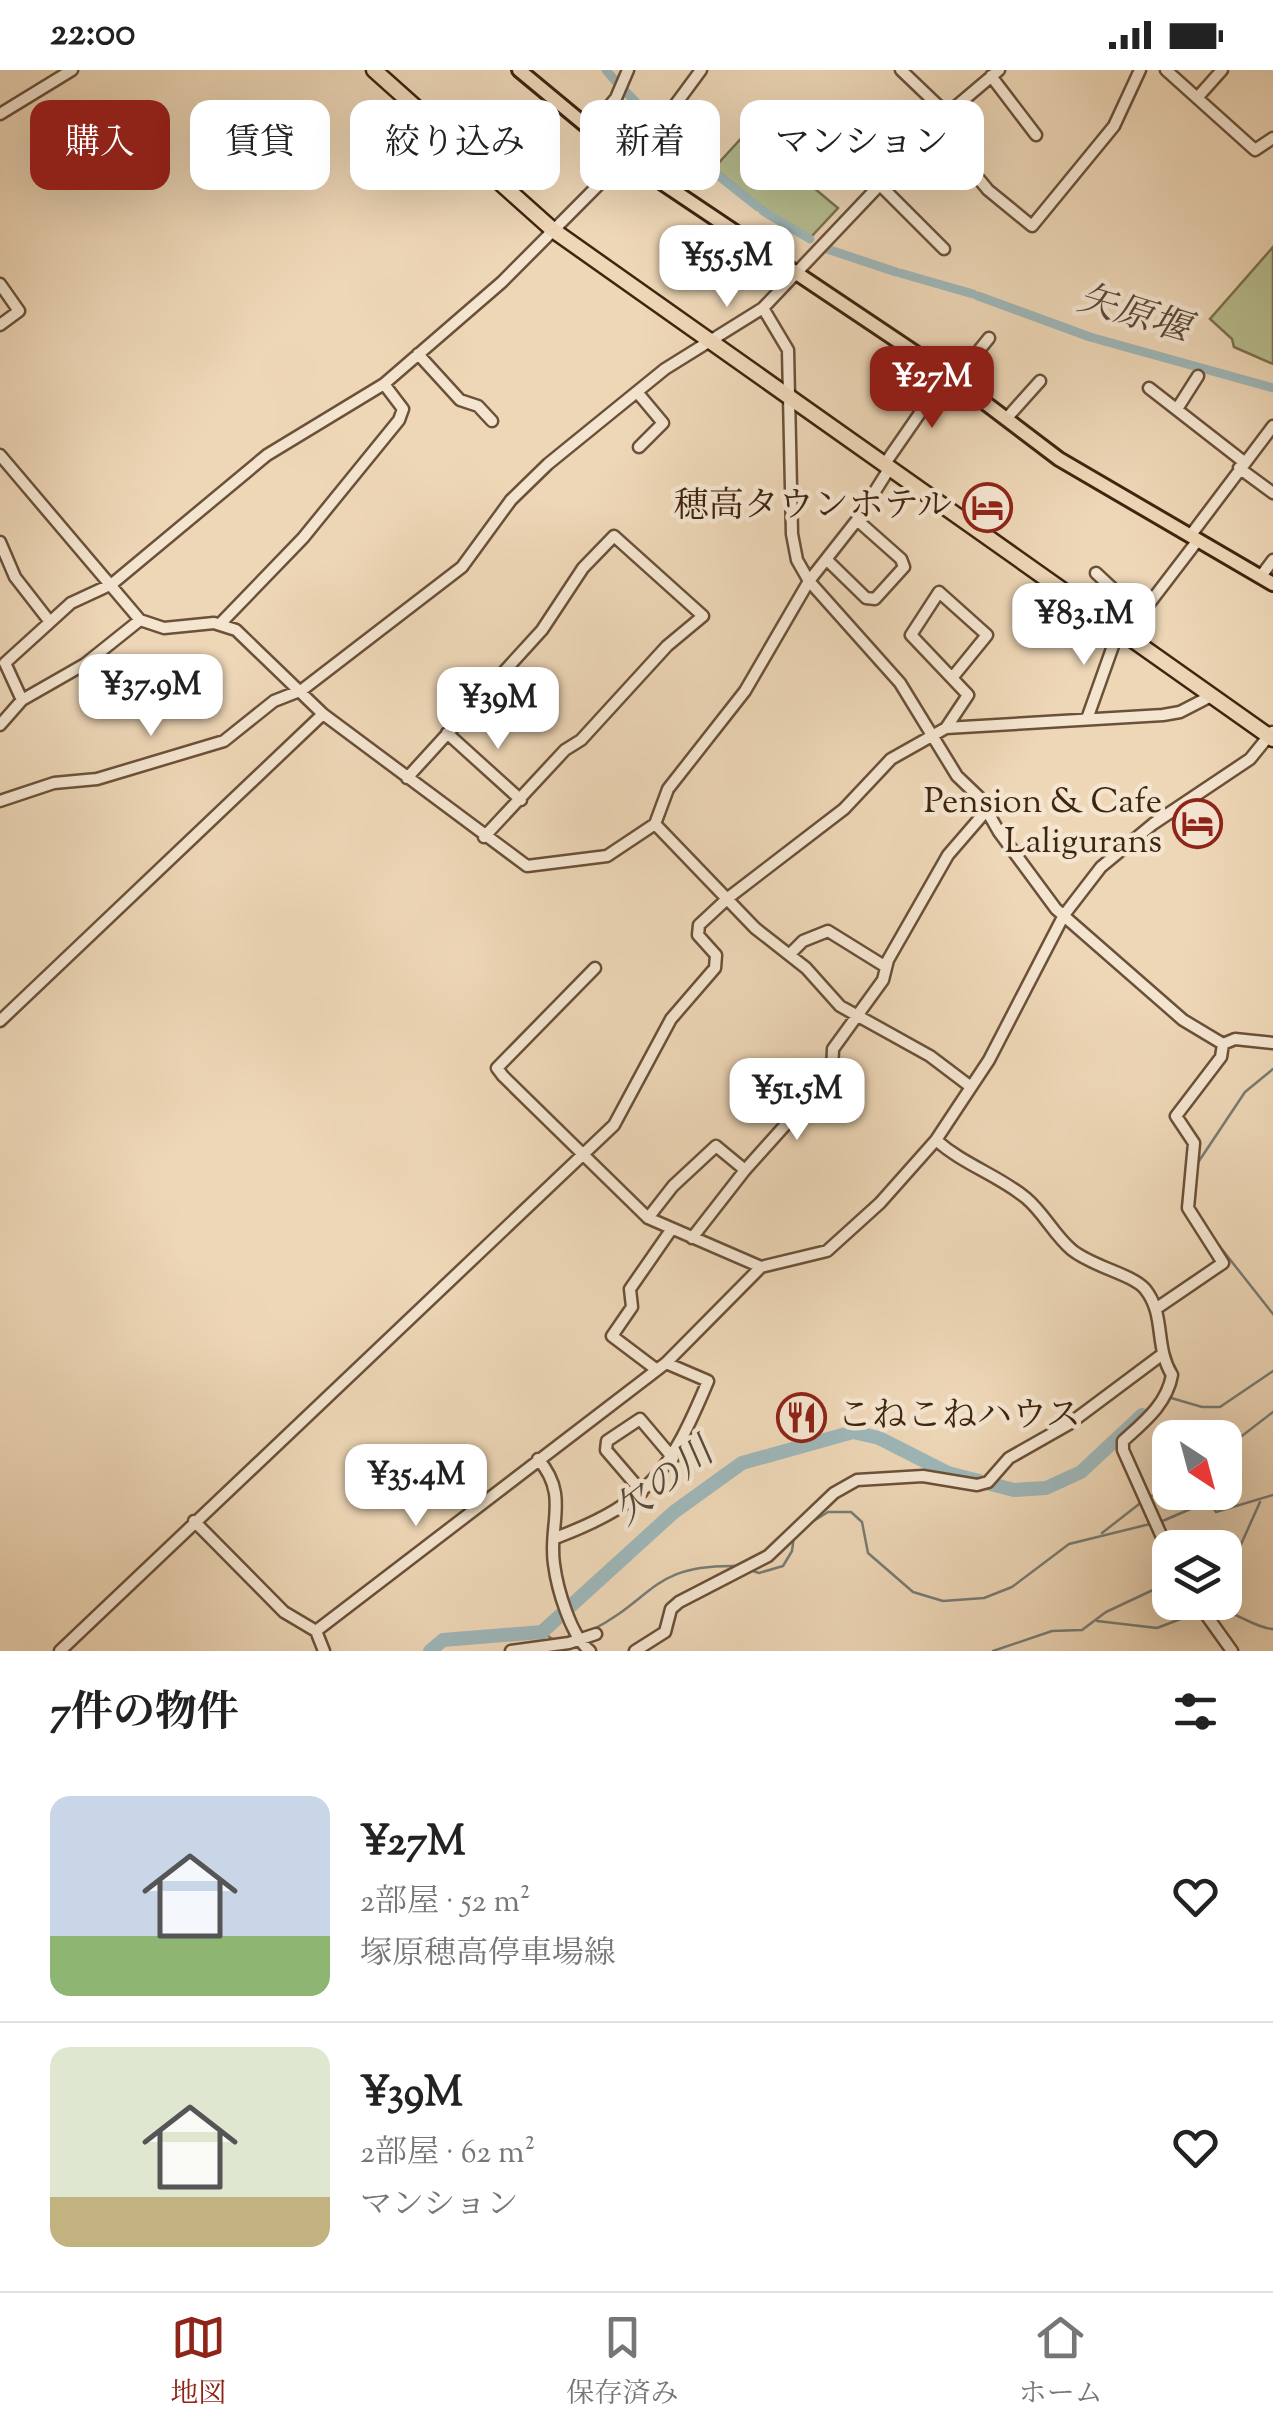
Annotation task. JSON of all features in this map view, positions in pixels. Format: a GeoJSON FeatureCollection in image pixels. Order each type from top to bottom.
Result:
{"type":"FeatureCollection","features":[{"type":"Feature","properties":{"kind":"highway"},"geometry":{"type":"LineString","coordinates":[[374,70],[552,230],[1272,735]]}},
{"type":"Feature","properties":{"kind":"main road"},"geometry":{"type":"LineString","coordinates":[[519,70],[580,119]]}},
{"type":"Feature","properties":{"kind":"main road"},"geometry":{"type":"LineString","coordinates":[[674,190],[951,377],[1058,460],[1267,580]]}},
{"type":"Feature","properties":{"kind":"street"},"geometry":{"type":"LineString","coordinates":[[0,114],[72,70]]}},
{"type":"Feature","properties":{"kind":"street"},"geometry":{"type":"LineString","coordinates":[[614,100],[628,70]]}},
{"type":"Feature","properties":{"kind":"street"},"geometry":{"type":"LineString","coordinates":[[901,70],[932,100]]}},
{"type":"Feature","properties":{"kind":"street"},"geometry":{"type":"LineString","coordinates":[[984,185],[1032,226],[1114,126],[1140,70]]}},
{"type":"Feature","properties":{"kind":"street"},"geometry":{"type":"LineString","coordinates":[[1166,70],[1254,150],[1273,138]]}},
{"type":"Feature","properties":{"kind":"street"},"geometry":{"type":"LineString","coordinates":[[1197,98],[1222,70]]}},
{"type":"Feature","properties":{"kind":"street"},"geometry":{"type":"LineString","coordinates":[[678,100],[693,73]]}},
{"type":"Feature","properties":{"kind":"street"},"geometry":{"type":"LineString","coordinates":[[963,100],[995,73],[1036,135]]}},
{"type":"Feature","properties":{"kind":"street"},"geometry":{"type":"LineString","coordinates":[[22,700],[6,672],[5,662],[71,603],[112,584],[267,455],[384,384],[502,282],[593,190]]}},
{"type":"Feature","properties":{"kind":"street"},"geometry":{"type":"LineString","coordinates":[[0,801],[54,783],[97,779],[224,742],[274,701],[302,690],[462,567],[512,500],[637,392],[665,369],[763,308],[873,190]]}},
{"type":"Feature","properties":{"kind":"street"},"geometry":{"type":"LineString","coordinates":[[885,190],[944,249]]}},
{"type":"Feature","properties":{"kind":"street"},"geometry":{"type":"LineString","coordinates":[[0,284],[19,311],[0,325]]}},
{"type":"Feature","properties":{"kind":"street"},"geometry":{"type":"LineString","coordinates":[[763,308],[788,350],[792,534],[797,560],[809,582],[900,683],[957,776],[1064,915],[1184,1020],[1222,1044]]}},
{"type":"Feature","properties":{"kind":"street"},"geometry":{"type":"LineString","coordinates":[[0,456],[140,620],[164,628],[220,624],[236,630],[327,716],[520,865],[536,866],[607,856],[655,824],[661,800],[745,691],[809,582],[857,520],[886,467],[951,377],[990,338]]}},
{"type":"Feature","properties":{"kind":"street"},"geometry":{"type":"LineString","coordinates":[[418,354],[460,400],[478,406],[492,421]]}},
{"type":"Feature","properties":{"kind":"street"},"geometry":{"type":"LineString","coordinates":[[1177,409],[1198,376]]}},
{"type":"Feature","properties":{"kind":"street"},"geometry":{"type":"LineString","coordinates":[[1006,420],[1040,381]]}},
{"type":"Feature","properties":{"kind":"street"},"geometry":{"type":"LineString","coordinates":[[220,624],[304,538],[400,420],[403,409],[384,384]]}},
{"type":"Feature","properties":{"kind":"street"},"geometry":{"type":"LineString","coordinates":[[1149,388],[1273,493]]}},
{"type":"Feature","properties":{"kind":"street"},"geometry":{"type":"LineString","coordinates":[[637,392],[663,424],[639,447]]}},
{"type":"Feature","properties":{"kind":"street"},"geometry":{"type":"LineString","coordinates":[[1087,719],[1122,632],[1273,426]]}},
{"type":"Feature","properties":{"kind":"street"},"geometry":{"type":"LineString","coordinates":[[827,560],[866,598],[875,599],[904,567],[902,560],[857,520]]}},
{"type":"Feature","properties":{"kind":"street"},"geometry":{"type":"LineString","coordinates":[[407,778],[542,630],[583,568],[614,536],[702,616],[667,646],[484,837]]}},
{"type":"Feature","properties":{"kind":"street"},"geometry":{"type":"LineString","coordinates":[[0,542],[15,577],[50,622]]}},
{"type":"Feature","properties":{"kind":"street"},"geometry":{"type":"LineString","coordinates":[[1267,580],[1273,560]]}},
{"type":"Feature","properties":{"kind":"street"},"geometry":{"type":"LineString","coordinates":[[1091,610],[1112,588],[1096,574]]}},
{"type":"Feature","properties":{"kind":"street"},"geometry":{"type":"LineString","coordinates":[[60,1651],[614,1125],[685,998],[715,968],[716,955],[696,930],[728,898],[844,808],[891,759],[946,728],[968,695],[952,678],[911,634],[940,592],[987,634],[952,678]]}},
{"type":"Feature","properties":{"kind":"street"},"geometry":{"type":"LineString","coordinates":[[0,725],[22,700],[84,664],[140,620]]}},
{"type":"Feature","properties":{"kind":"street"},"geometry":{"type":"LineString","coordinates":[[946,728],[1180,712],[1213,695]]}},
{"type":"Feature","properties":{"kind":"street"},"geometry":{"type":"LineString","coordinates":[[0,1021],[327,716]]}},
{"type":"Feature","properties":{"kind":"street"},"geometry":{"type":"LineString","coordinates":[[448,733],[521,800]]}},
{"type":"Feature","properties":{"kind":"street"},"geometry":{"type":"LineString","coordinates":[[316,1631],[662,1366],[761,1267],[827,1250],[848,1235],[936,1140],[971,1086],[1064,915],[1120,850],[1250,759],[1272,735]]}},
{"type":"Feature","properties":{"kind":"street"},"geometry":{"type":"LineString","coordinates":[[692,1238],[832,1073],[833,1048],[883,980],[886,967],[948,856],[986,811]]}},
{"type":"Feature","properties":{"kind":"street"},"geometry":{"type":"LineString","coordinates":[[655,824],[754,928],[790,954],[854,1015],[930,1056],[971,1086]]}},
{"type":"Feature","properties":{"kind":"street"},"geometry":{"type":"LineString","coordinates":[[790,954],[803,941],[828,931],[886,967]]}},
{"type":"Feature","properties":{"kind":"street"},"geometry":{"type":"LineString","coordinates":[[595,968],[498,1068],[579,1155],[648,1218],[761,1267]]}},
{"type":"Feature","properties":{"kind":"street"},"geometry":{"type":"LineString","coordinates":[[1222,1044],[1235,1039],[1273,1043]]}},
{"type":"Feature","properties":{"kind":"street"},"geometry":{"type":"LineString","coordinates":[[1158,1308],[1218,1271],[1223,1263],[1191,1220],[1187,1195],[1194,1143],[1176,1116],[1220,1057],[1222,1044]]}},
{"type":"Feature","properties":{"kind":"street"},"geometry":{"type":"LineString","coordinates":[[936,1140],[968,1166],[1024,1196],[1071,1250],[1102,1270],[1144,1287],[1158,1308],[1160,1356],[1172,1375],[1165,1397],[1123,1441],[1159,1530]]}},
{"type":"Feature","properties":{"kind":"street"},"geometry":{"type":"LineString","coordinates":[[648,1218],[673,1186],[716,1146],[746,1170]]}},
{"type":"Feature","properties":{"kind":"street"},"geometry":{"type":"LineString","coordinates":[[558,1537],[620,1508],[642,1492],[673,1458],[708,1381],[662,1366],[612,1336],[632,1307],[630,1289],[671,1230]]}},
{"type":"Feature","properties":{"kind":"street"},"geometry":{"type":"LineString","coordinates":[[635,1651],[664,1632],[671,1609],[679,1602],[768,1556],[834,1493],[857,1480],[924,1476],[977,1486],[992,1478],[1009,1458],[1069,1424],[1160,1356]]}},
{"type":"Feature","properties":{"kind":"street"},"geometry":{"type":"LineString","coordinates":[[642,1492],[606,1450],[607,1441],[640,1419],[673,1458]]}},
{"type":"Feature","properties":{"kind":"street"},"geometry":{"type":"LineString","coordinates":[[538,1459],[555,1486],[558,1537],[553,1562],[577,1637],[590,1651]]}},
{"type":"Feature","properties":{"kind":"street"},"geometry":{"type":"LineString","coordinates":[[194,1522],[284,1612],[316,1631],[324,1651]]}},
{"type":"Feature","properties":{"kind":"street"},"geometry":{"type":"LineString","coordinates":[[1209,1620],[1232,1651]]}},
{"type":"Feature","properties":{"kind":"street"},"geometry":{"type":"LineString","coordinates":[[511,1651],[596,1634]]}},
{"type":"Feature","properties":{"kind":"green space"},"geometry":{"type":"Polygon","coordinates":[[[740,140],[740,189],[720,173],[720,161],[740,140]]]}},
{"type":"Feature","properties":{"kind":"green space"},"geometry":{"type":"Polygon","coordinates":[[[741,190],[816,190],[838,208],[811,237],[768,212],[741,190]]]}},
{"type":"Feature","properties":{"kind":"green space"},"geometry":{"type":"Polygon","coordinates":[[[1273,247],[1273,364],[1234,347],[1232,339],[1210,319],[1273,247]]]}},
{"type":"Feature","properties":{"kind":"waterway","name":"矢原堰"},"geometry":{"type":"LineString","coordinates":[[606,70],[618,84]]}},
{"type":"Feature","properties":{"kind":"waterway","name":"矢原堰"},"geometry":{"type":"LineString","coordinates":[[623,89],[634,100]]}},
{"type":"Feature","properties":{"kind":"waterway","name":"矢原堰"},"geometry":{"type":"LineString","coordinates":[[720,177],[758,207]]}},
{"type":"Feature","properties":{"kind":"waterway","name":"矢原堰"},"geometry":{"type":"LineString","coordinates":[[763,211],[810,239]]}},
{"type":"Feature","properties":{"kind":"waterway","name":"矢原堰"},"geometry":{"type":"LineString","coordinates":[[827,249],[896,272]]}},
{"type":"Feature","properties":{"kind":"waterway","name":"矢原堰"},"geometry":{"type":"LineString","coordinates":[[900,273],[973,294]]}},
{"type":"Feature","properties":{"kind":"waterway","name":"矢原堰"},"geometry":{"type":"LineString","coordinates":[[978,296],[1090,337],[1273,388]]}},
{"type":"Feature","properties":{"kind":"waterway"},"geometry":{"type":"LineString","coordinates":[[0,660],[11,651]]}},
{"type":"Feature","properties":{"kind":"waterway","name":"欠の川"},"geometry":{"type":"LineString","coordinates":[[1197,1164],[1245,1092],[1273,1069]]}},
{"type":"Feature","properties":{"kind":"waterway","name":"欠の川"},"geometry":{"type":"LineString","coordinates":[[1217,1243],[1273,1314]]}},
{"type":"Feature","properties":{"kind":"waterway","name":"欠の川"},"geometry":{"type":"LineString","coordinates":[[1168,1397],[1202,1407],[1220,1407],[1273,1371]]}},
{"type":"Feature","properties":{"kind":"waterway","name":"欠の川"},"geometry":{"type":"LineString","coordinates":[[1142,1415],[1160,1397]]}},
{"type":"Feature","properties":{"kind":"waterway"},"geometry":{"type":"LineString","coordinates":[[1242,1436],[1273,1412]]}},
{"type":"Feature","properties":{"kind":"waterway","name":"欠の川"},"geometry":{"type":"LineString","coordinates":[[430,1651],[443,1640],[542,1632],[674,1512],[742,1463],[853,1432],[879,1438],[948,1473],[1014,1490],[1046,1488],[1081,1472],[1142,1415]]}},
{"type":"Feature","properties":{"kind":"waterway"},"geometry":{"type":"LineString","coordinates":[[1158,1523],[1209,1501],[1216,1512],[1273,1495]]}},
{"type":"Feature","properties":{"kind":"waterway"},"geometry":{"type":"LineString","coordinates":[[1102,1533],[1143,1501]]}},
{"type":"Feature","properties":{"kind":"waterway"},"geometry":{"type":"LineString","coordinates":[[1242,1542],[1260,1502]]}},
{"type":"Feature","properties":{"kind":"waterway"},"geometry":{"type":"LineString","coordinates":[[807,1525],[828,1512],[851,1512],[862,1522],[868,1553],[913,1592],[943,1601],[984,1598],[1012,1587],[1069,1544],[1150,1524]]}},
{"type":"Feature","properties":{"kind":"waterway"},"geometry":{"type":"LineString","coordinates":[[750,1570],[759,1573],[783,1566],[792,1551],[794,1536]]}},
{"type":"Feature","properties":{"kind":"waterway"},"geometry":{"type":"LineString","coordinates":[[590,1631],[670,1577],[709,1567],[738,1566]]}},
{"type":"Feature","properties":{"kind":"waterway"},"geometry":{"type":"LineString","coordinates":[[993,1651],[1052,1631],[1082,1630],[1106,1612],[1152,1590]]}},
{"type":"Feature","properties":{"kind":"waterway"},"geometry":{"type":"LineString","coordinates":[[1242,1618],[1273,1629]]}},
{"type":"Feature","properties":{"kind":"waterway"},"geometry":{"type":"LineString","coordinates":[[1097,1621],[1157,1628],[1178,1620]]}},
{"type":"Feature","properties":{"kind":"waterway"},"geometry":{"type":"LineString","coordinates":[[542,1632],[554,1640]]}},
{"type":"Feature","properties":{"kind":"place","name":"穂高タウンホテル"},"geometry":{"type":"Point","coordinates":[987,507]}},
{"type":"Feature","properties":{"kind":"place","name":"Pension & Cafe Laligurans"},"geometry":{"type":"Point","coordinates":[1197,823]}},
{"type":"Feature","properties":{"kind":"place","name":"こねこねハウス"},"geometry":{"type":"Point","coordinates":[802,1417]}}]}
